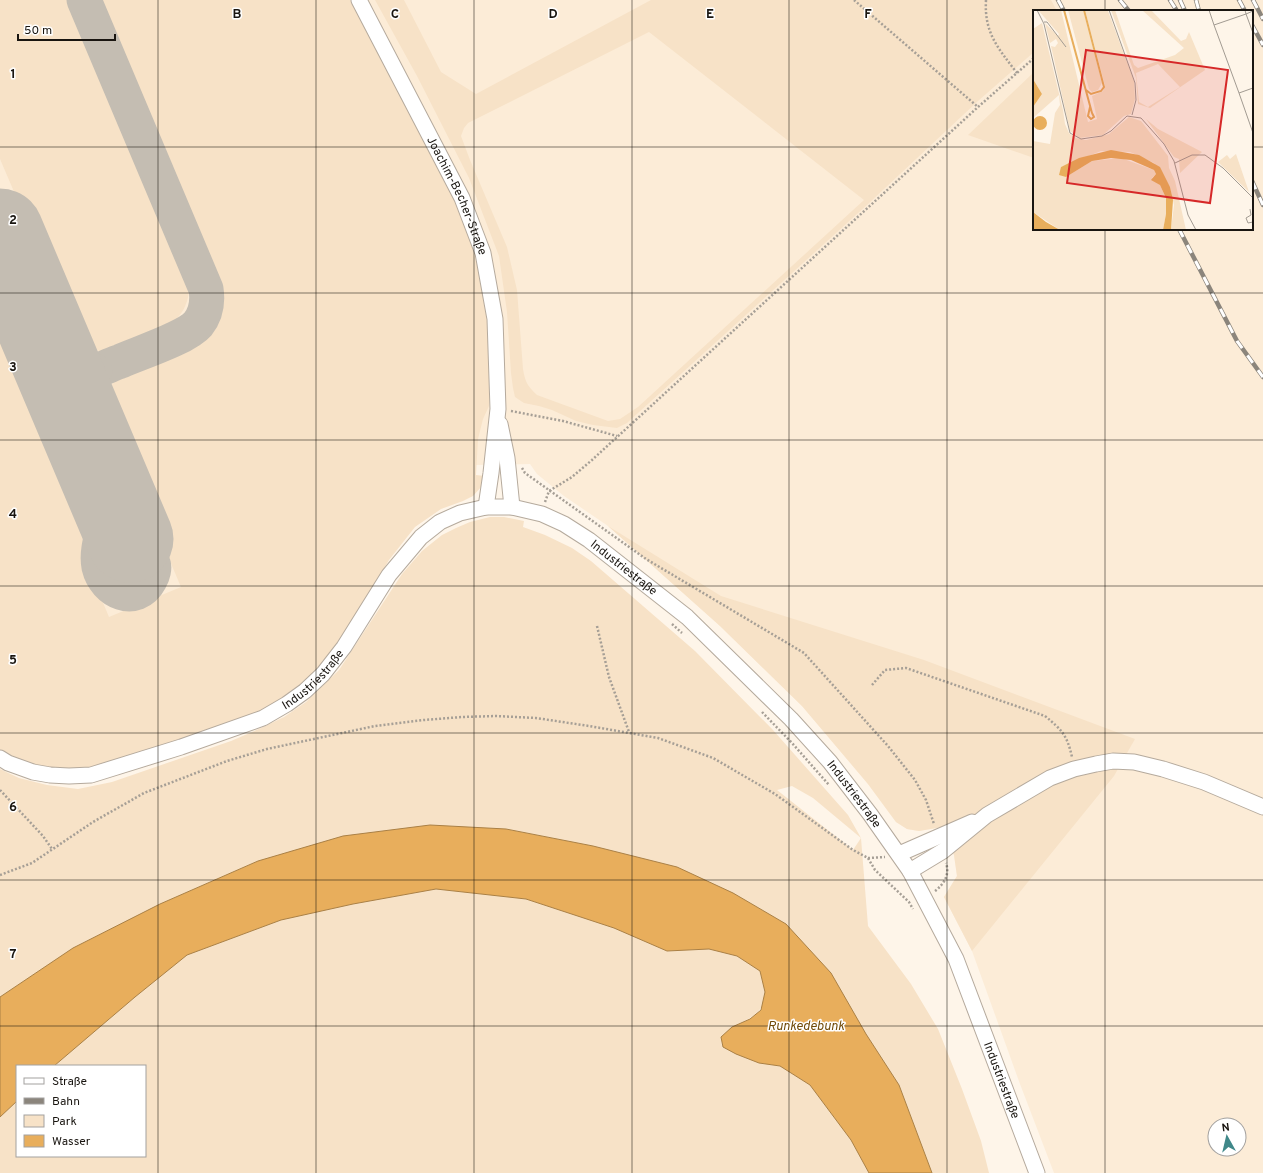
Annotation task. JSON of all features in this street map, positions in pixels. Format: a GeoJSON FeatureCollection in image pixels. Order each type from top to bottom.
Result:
{"type":"FeatureCollection","features":[{"type":"Feature","properties":{"kind":"street","name":"Joachim-Becher-Straße"},"geometry":{"type":"LineString","coordinates":[[359,0],[462,198],[483,253],[495,319],[498,409],[486,507]]}},
{"type":"Feature","properties":{"kind":"street","name":"Joachim-Becher-Straße"},"geometry":{"type":"LineString","coordinates":[[498,409],[507,458],[512,507]]}},
{"type":"Feature","properties":{"kind":"street","name":"Industriestraße"},"geometry":{"type":"LineString","coordinates":[[0,758],[8,763],[33,772],[69,776],[91,775],[174,749],[263,718],[287,704],[305,691],[323,674],[344,647],[389,575],[422,537],[440,522],[460,513],[486,507],[512,507],[542,514],[564,524],[589,540],[688,617],[791,719],[830,762],[870,814],[910,871],[956,959],[1037,1173]]}},
{"type":"Feature","properties":{"kind":"street"},"geometry":{"type":"LineString","coordinates":[[910,871],[943,851],[987,816],[1050,778],[1074,769],[1096,764],[1113,761],[1134,762],[1163,769],[1204,782],[1263,807]]}},
{"type":"Feature","properties":{"kind":"street"},"geometry":{"type":"LineString","coordinates":[[899,854],[987,816]]}},
{"type":"Feature","properties":{"kind":"path"},"geometry":{"type":"LineString","coordinates":[[854,0],[978,107]]}},
{"type":"Feature","properties":{"kind":"path"},"geometry":{"type":"LineString","coordinates":[[986,0],[986,19],[993,42],[1017,73]]}},
{"type":"Feature","properties":{"kind":"path"},"geometry":{"type":"LineString","coordinates":[[550,491],[572,477],[618,436],[978,107],[1033,59]]}},
{"type":"Feature","properties":{"kind":"path"},"geometry":{"type":"LineString","coordinates":[[498,409],[563,421],[618,436]]}},
{"type":"Feature","properties":{"kind":"path"},"geometry":{"type":"LineString","coordinates":[[525,473],[646,559],[804,654],[888,746],[916,780],[926,800],[938,836]]}},
{"type":"Feature","properties":{"kind":"path"},"geometry":{"type":"LineString","coordinates":[[666,619],[684,635]]}},
{"type":"Feature","properties":{"kind":"path"},"geometry":{"type":"LineString","coordinates":[[597,626],[609,677],[629,733]]}},
{"type":"Feature","properties":{"kind":"path"},"geometry":{"type":"LineString","coordinates":[[872,685],[885,670],[906,668],[1045,716],[1061,729],[1069,745],[1074,769]]}},
{"type":"Feature","properties":{"kind":"path"},"geometry":{"type":"LineString","coordinates":[[761,711],[792,743],[833,790]]}},
{"type":"Feature","properties":{"kind":"path"},"geometry":{"type":"LineString","coordinates":[[0,875],[32,863],[93,822],[144,793],[227,761],[267,750],[375,726],[424,720],[496,716],[536,718],[658,738],[713,758],[775,794],[853,850],[868,858],[876,870],[916,912]]}},
{"type":"Feature","properties":{"kind":"path"},"geometry":{"type":"LineString","coordinates":[[0,790],[43,836],[52,849]]}},
{"type":"Feature","properties":{"kind":"path"},"geometry":{"type":"LineString","coordinates":[[908,902],[924,896],[940,887],[947,876],[948,868],[943,851]]}},
{"type":"Feature","properties":{"kind":"path"},"geometry":{"type":"LineString","coordinates":[[880,852],[883,858]]}},
{"type":"Feature","properties":{"kind":"shaded area"},"geometry":{"type":"Polygon","coordinates":[[[0,0],[1263,0],[1263,1173],[1054,1173],[972,951],[944,897],[957,876],[954,855],[942,827],[919,831],[907,829],[896,822],[868,784],[802,706],[720,626],[608,526],[564,496],[537,474],[530,464],[475,465],[0,734],[0,0]]]}},
{"type":"Feature","properties":{"kind":"green space"},"geometry":{"type":"Polygon","coordinates":[[[0,0],[72,0],[185,268],[189,282],[189,290],[184,309],[178,317],[172,324],[156,334],[122,348],[100,351],[86,346],[78,341],[0,159],[0,0]]]}},
{"type":"Feature","properties":{"kind":"green space"},"geometry":{"type":"Polygon","coordinates":[[[96,0],[350,0],[441,172],[460,212],[472,246],[482,285],[487,322],[489,406],[483,419],[478,439],[476,475],[485,476],[482,486],[473,496],[441,509],[415,527],[389,560],[359,612],[328,657],[298,688],[258,714],[104,765],[63,769],[50,768],[25,762],[0,750],[0,310],[92,528],[86,562],[109,617],[181,587],[110,420],[107,399],[111,385],[118,377],[132,368],[185,346],[205,333],[215,318],[217,301],[212,277],[206,261],[96,0]]]}},
{"type":"Feature","properties":{"kind":"green space"},"geometry":{"type":"Polygon","coordinates":[[[375,0],[404,0],[441,72],[476,94],[651,0],[1051,0],[1056,10],[1033,10],[1033,53],[978,101],[868,204],[627,423],[617,428],[576,421],[552,410],[524,403],[515,397],[511,373],[507,312],[499,256],[469,178],[417,76],[375,0]],[[649,32],[468,123],[461,136],[507,247],[517,290],[523,369],[527,383],[537,395],[608,421],[620,419],[638,407],[864,200],[649,32]]]}},
{"type":"Feature","properties":{"kind":"green space"},"geometry":{"type":"Polygon","coordinates":[[[1033,73],[1033,158],[968,135],[1033,73]]]}},
{"type":"Feature","properties":{"kind":"green space"},"geometry":{"type":"Polygon","coordinates":[[[490,517],[504,517],[524,521],[523,527],[545,535],[572,548],[591,561],[695,651],[773,730],[848,815],[861,838],[868,926],[911,984],[938,1029],[981,1141],[989,1173],[932,1173],[899,1085],[866,1034],[677,867],[593,846],[506,829],[258,861],[160,904],[73,948],[0,997],[0,769],[19,778],[47,785],[78,789],[112,782],[231,741],[284,717],[306,702],[339,670],[402,574],[422,551],[442,535],[470,522],[490,517]],[[792,786],[777,790],[853,850],[861,838],[813,798],[792,786]]]}},
{"type":"Feature","properties":{"kind":"green space"},"geometry":{"type":"Polygon","coordinates":[[[608,526],[721,596],[924,660],[1135,739],[1114,776],[972,951],[944,897],[957,876],[954,855],[942,827],[919,831],[907,829],[896,822],[868,784],[802,706],[720,626],[608,526]]]}},
{"type":"Feature","properties":{"kind":"green space"},"geometry":{"type":"Polygon","coordinates":[[[436,889],[526,899],[614,928],[667,951],[709,949],[737,956],[760,971],[765,990],[764,1000],[759,1011],[732,1027],[759,1063],[780,1066],[810,1085],[851,1140],[869,1173],[0,1173],[0,1117],[16,1102],[16,1157],[146,1157],[146,1065],[55,1065],[187,955],[281,920],[353,904],[436,889]]]}},
{"type":"Feature","properties":{"kind":"water","name":"Runkedebunk"},"geometry":{"type":"Polygon","coordinates":[[[430,825],[506,829],[593,846],[677,867],[733,893],[786,924],[831,973],[866,1034],[899,1085],[932,1173],[869,1173],[851,1140],[810,1085],[780,1066],[759,1063],[723,1047],[721,1037],[732,1027],[750,1019],[761,1010],[765,992],[760,971],[737,956],[709,949],[667,951],[614,928],[526,899],[436,889],[353,904],[281,920],[187,955],[55,1065],[16,1065],[16,1102],[0,1117],[0,997],[73,948],[160,904],[258,861],[343,836],[430,825]]]}},
{"type":"Feature","properties":{"kind":"taxiway"},"geometry":{"type":"LineString","coordinates":[[49,347],[57,358],[68,367],[81,371],[95,371],[162,345],[183,335],[198,324],[205,312],[207,299],[206,289],[84,0]]}},
{"type":"Feature","properties":{"kind":"taxiway"},"geometry":{"type":"LineString","coordinates":[[93,454],[77,415],[77,402],[80,390],[86,380],[95,371]]}},
{"type":"Feature","properties":{"kind":"taxiway"},"geometry":{"type":"LineString","coordinates":[[108,489],[109,500],[107,514],[98,552],[99,567],[102,576],[114,589],[122,593],[129,594],[144,588],[151,578],[154,567],[149,556],[130,539]]}},
{"type":"Feature","properties":{"kind":"runway"},"geometry":{"type":"LineString","coordinates":[[0,232],[130,539]]}},
{"type":"Feature","properties":{"kind":"railway"},"geometry":{"type":"LineString","coordinates":[[1058,0],[1063,10]]}},
{"type":"Feature","properties":{"kind":"railway"},"geometry":{"type":"LineString","coordinates":[[1120,0],[1128,10]]}},
{"type":"Feature","properties":{"kind":"railway"},"geometry":{"type":"LineString","coordinates":[[1170,0],[1176,10]]}},
{"type":"Feature","properties":{"kind":"railway"},"geometry":{"type":"LineString","coordinates":[[1180,0],[1185,10]]}},
{"type":"Feature","properties":{"kind":"railway"},"geometry":{"type":"LineString","coordinates":[[1196,0],[1199,10]]}},
{"type":"Feature","properties":{"kind":"railway"},"geometry":{"type":"LineString","coordinates":[[1239,0],[1244,10]]}},
{"type":"Feature","properties":{"kind":"railway"},"geometry":{"type":"LineString","coordinates":[[1253,0],[1263,19]]}},
{"type":"Feature","properties":{"kind":"railway"},"geometry":{"type":"LineString","coordinates":[[1253,27],[1263,45]]}},
{"type":"Feature","properties":{"kind":"railway"},"geometry":{"type":"LineString","coordinates":[[1253,183],[1263,205]]}},
{"type":"Feature","properties":{"kind":"railway"},"geometry":{"type":"LineString","coordinates":[[1180,230],[1237,341],[1263,377]]}}]}
